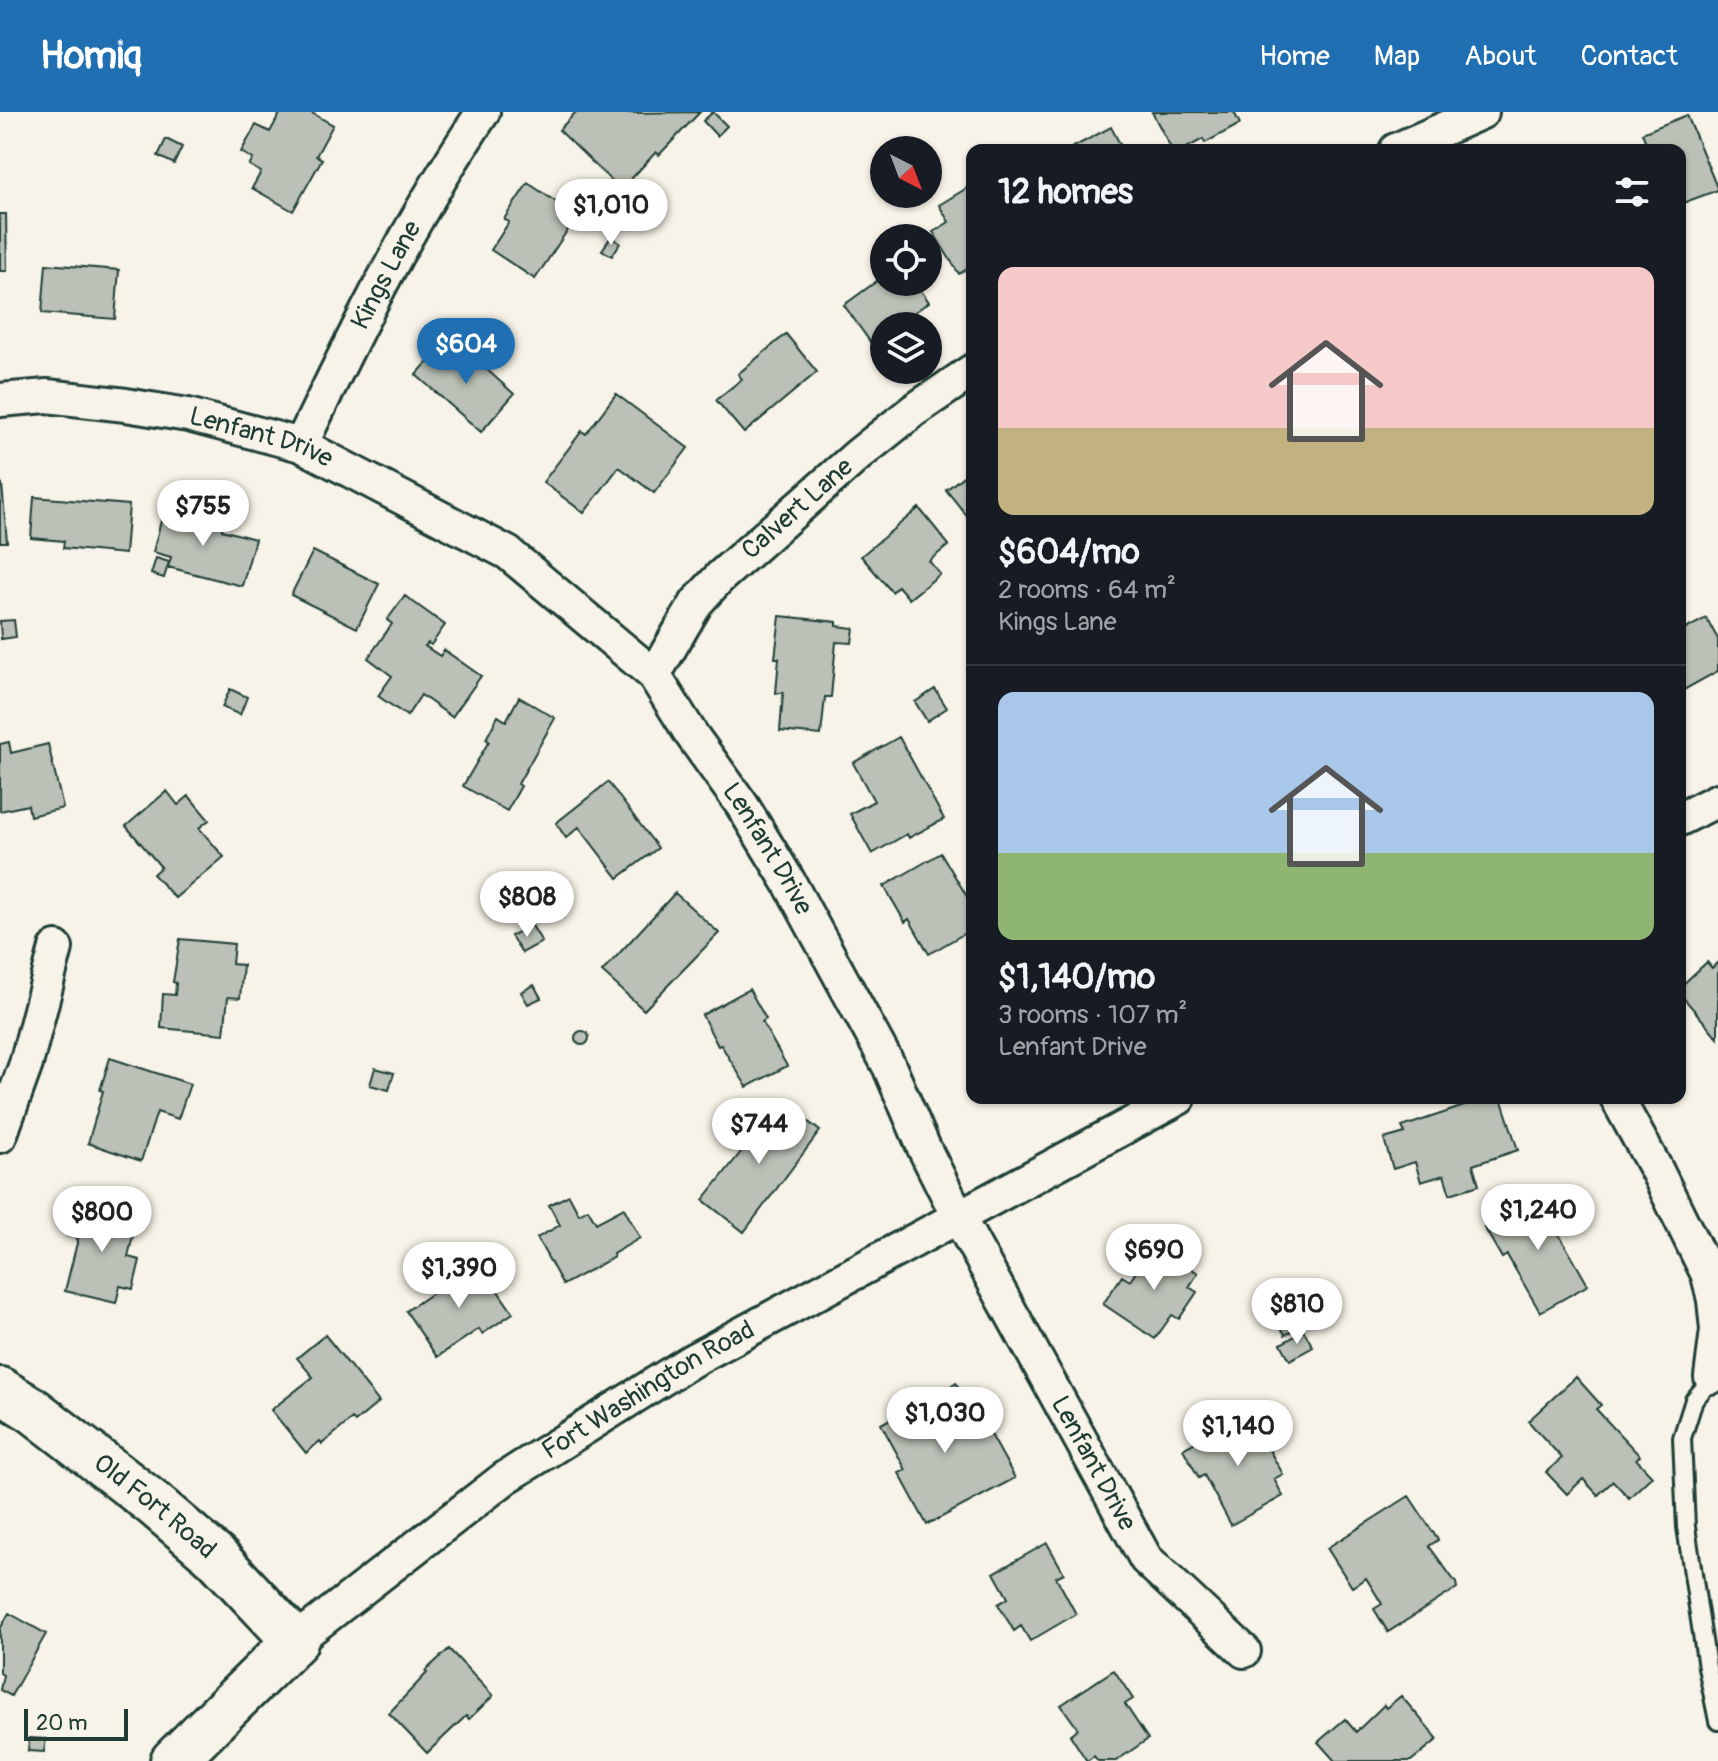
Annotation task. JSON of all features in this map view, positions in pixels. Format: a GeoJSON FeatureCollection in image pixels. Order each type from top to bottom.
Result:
{"type":"FeatureCollection","features":[{"type":"Feature","properties":{"kind":"main road","name":"Old Fort Road"},"geometry":{"type":"LineString","coordinates":[[0,1390],[34,1411],[216,1557],[295,1641]]}},
{"type":"Feature","properties":{"kind":"main road","name":"Fort Washington Road"},"geometry":{"type":"LineString","coordinates":[[173,1761],[295,1641]]}},
{"type":"Feature","properties":{"kind":"street","name":"Kings Lane"},"geometry":{"type":"LineString","coordinates":[[301,445],[360,320],[419,212],[483,112]]}},
{"type":"Feature","properties":{"kind":"street"},"geometry":{"type":"LineString","coordinates":[[1410,144],[1482,112]]}},
{"type":"Feature","properties":{"kind":"street","name":"Calvert Lane"},"geometry":{"type":"LineString","coordinates":[[654,675],[697,602],[720,577],[858,455],[913,411],[966,375]]}},
{"type":"Feature","properties":{"kind":"street","name":"Lenfant Drive"},"geometry":{"type":"LineString","coordinates":[[0,400],[47,396],[126,405],[188,415],[301,445],[508,553],[654,675],[691,734],[742,805],[789,882],[889,1066],[924,1148],[959,1218],[1146,1559],[1244,1651]]}},
{"type":"Feature","properties":{"kind":"street"},"geometry":{"type":"LineString","coordinates":[[1686,816],[1718,800]]}},
{"type":"Feature","properties":{"kind":"street"},"geometry":{"type":"LineString","coordinates":[[0,1136],[26,1064],[56,948]]}},
{"type":"Feature","properties":{"kind":"street","name":"Fort Washington Road"},"geometry":{"type":"LineString","coordinates":[[295,1641],[505,1478],[691,1361],[1168,1104]]}},
{"type":"Feature","properties":{"kind":"street"},"geometry":{"type":"LineString","coordinates":[[1620,1104],[1708,1275],[1717,1330],[1714,1375]]}},
{"type":"Feature","properties":{"kind":"lane"},"geometry":{"type":"LineString","coordinates":[[1714,1375],[1694,1400],[1682,1438],[1686,1527],[1718,1721]]}},
{"type":"Feature","properties":{"kind":"building"},"geometry":{"type":"Polygon","coordinates":[[[281,112],[310,112],[333,125],[316,156],[322,159],[293,211],[252,188],[261,172],[249,165],[253,159],[241,152],[256,125],[270,132],[281,112]]]}},
{"type":"Feature","properties":{"kind":"building"},"geometry":{"type":"Polygon","coordinates":[[[576,112],[700,112],[659,155],[656,152],[621,190],[559,130],[576,112]]]}},
{"type":"Feature","properties":{"kind":"building"},"geometry":{"type":"Polygon","coordinates":[[[713,112],[727,126],[717,136],[703,121],[713,112]]]}},
{"type":"Feature","properties":{"kind":"building"},"geometry":{"type":"Polygon","coordinates":[[[1152,112],[1234,112],[1240,124],[1205,143],[1203,139],[1194,144],[1169,144],[1152,112]]]}},
{"type":"Feature","properties":{"kind":"building"},"geometry":{"type":"Polygon","coordinates":[[[1687,115],[1718,190],[1686,202],[1686,144],[1647,144],[1642,133],[1687,115]]]}},
{"type":"Feature","properties":{"kind":"building"},"geometry":{"type":"Polygon","coordinates":[[[1111,127],[1120,144],[1079,144],[1111,127]]]}},
{"type":"Feature","properties":{"kind":"building"},"geometry":{"type":"Polygon","coordinates":[[[166,139],[182,147],[174,164],[158,156],[166,139]]]}},
{"type":"Feature","properties":{"kind":"building"},"geometry":{"type":"Polygon","coordinates":[[[528,183],[577,216],[535,279],[491,250],[509,222],[504,219],[528,183]]]}},
{"type":"Feature","properties":{"kind":"building"},"geometry":{"type":"Polygon","coordinates":[[[966,189],[966,270],[959,274],[942,247],[942,226],[949,222],[941,208],[942,203],[966,189]]]}},
{"type":"Feature","properties":{"kind":"building"},"geometry":{"type":"Polygon","coordinates":[[[0,214],[6,214],[7,271],[0,271],[0,214]]]}},
{"type":"Feature","properties":{"kind":"building"},"geometry":{"type":"Polygon","coordinates":[[[611,237],[620,243],[612,256],[602,250],[611,237]]]}},
{"type":"Feature","properties":{"kind":"building"},"geometry":{"type":"Polygon","coordinates":[[[46,264],[119,270],[115,319],[42,313],[46,264]]]}},
{"type":"Feature","properties":{"kind":"building"},"geometry":{"type":"Polygon","coordinates":[[[870,286],[870,296],[925,296],[929,302],[915,312],[870,312],[870,342],[844,305],[870,286]]]}},
{"type":"Feature","properties":{"kind":"building"},"geometry":{"type":"Polygon","coordinates":[[[786,334],[817,372],[744,433],[716,400],[742,379],[738,374],[786,334]]]}},
{"type":"Feature","properties":{"kind":"building"},"geometry":{"type":"Polygon","coordinates":[[[441,347],[455,358],[463,348],[514,394],[481,432],[416,375],[441,347]]]}},
{"type":"Feature","properties":{"kind":"building"},"geometry":{"type":"Polygon","coordinates":[[[616,394],[688,448],[654,493],[619,467],[584,513],[543,482],[582,431],[586,434],[616,394]]]}},
{"type":"Feature","properties":{"kind":"building"},"geometry":{"type":"Polygon","coordinates":[[[966,474],[966,515],[946,490],[966,474]]]}},
{"type":"Feature","properties":{"kind":"building"},"geometry":{"type":"Polygon","coordinates":[[[2,484],[7,542],[0,542],[2,484]]]}},
{"type":"Feature","properties":{"kind":"building"},"geometry":{"type":"Polygon","coordinates":[[[34,497],[129,505],[125,554],[63,548],[64,541],[31,538],[34,497]]]}},
{"type":"Feature","properties":{"kind":"building"},"geometry":{"type":"Polygon","coordinates":[[[919,508],[949,545],[929,561],[940,574],[909,599],[898,586],[892,592],[861,556],[919,508]]]}},
{"type":"Feature","properties":{"kind":"building"},"geometry":{"type":"Polygon","coordinates":[[[164,509],[223,524],[222,530],[255,539],[242,586],[168,567],[171,557],[153,552],[164,509]]]}},
{"type":"Feature","properties":{"kind":"building"},"geometry":{"type":"Polygon","coordinates":[[[313,551],[379,584],[357,628],[291,595],[313,551]]]}},
{"type":"Feature","properties":{"kind":"building"},"geometry":{"type":"Polygon","coordinates":[[[156,558],[169,562],[164,578],[151,574],[156,558]]]}},
{"type":"Feature","properties":{"kind":"building"},"geometry":{"type":"Polygon","coordinates":[[[405,596],[445,625],[431,645],[428,643],[425,646],[440,656],[444,650],[481,676],[452,717],[421,695],[407,716],[378,696],[392,676],[368,658],[392,624],[387,620],[405,596]]]}},
{"type":"Feature","properties":{"kind":"building"},"geometry":{"type":"Polygon","coordinates":[[[780,616],[837,622],[837,626],[854,628],[852,643],[836,642],[831,697],[825,697],[821,735],[780,731],[783,693],[776,693],[779,658],[775,658],[780,616]]]}},
{"type":"Feature","properties":{"kind":"building"},"geometry":{"type":"Polygon","coordinates":[[[1706,618],[1718,639],[1718,671],[1686,689],[1686,629],[1706,618]]]}},
{"type":"Feature","properties":{"kind":"building"},"geometry":{"type":"Polygon","coordinates":[[[14,620],[16,637],[1,639],[0,621],[14,620]]]}},
{"type":"Feature","properties":{"kind":"building"},"geometry":{"type":"Polygon","coordinates":[[[230,689],[247,697],[240,715],[222,707],[230,689]]]}},
{"type":"Feature","properties":{"kind":"building"},"geometry":{"type":"Polygon","coordinates":[[[935,689],[947,708],[927,721],[915,702],[935,689]]]}},
{"type":"Feature","properties":{"kind":"building"},"geometry":{"type":"Polygon","coordinates":[[[519,697],[555,718],[518,784],[521,786],[507,811],[463,786],[489,741],[486,739],[498,716],[506,721],[519,697]]]}},
{"type":"Feature","properties":{"kind":"building"},"geometry":{"type":"Polygon","coordinates":[[[899,737],[944,819],[909,838],[907,834],[872,854],[850,814],[874,801],[853,763],[899,737]]]}},
{"type":"Feature","properties":{"kind":"building"},"geometry":{"type":"Polygon","coordinates":[[[9,742],[11,753],[48,744],[63,808],[30,816],[28,805],[0,811],[0,744],[9,742]]]}},
{"type":"Feature","properties":{"kind":"building"},"geometry":{"type":"Polygon","coordinates":[[[608,782],[658,848],[618,878],[579,827],[566,838],[556,823],[608,782]]]}},
{"type":"Feature","properties":{"kind":"building"},"geometry":{"type":"Polygon","coordinates":[[[167,791],[178,805],[189,796],[209,820],[199,828],[224,857],[175,898],[153,874],[161,867],[126,826],[167,791]]]}},
{"type":"Feature","properties":{"kind":"building"},"geometry":{"type":"Polygon","coordinates":[[[941,853],[966,895],[966,932],[929,954],[909,919],[905,922],[884,886],[941,853]]]}},
{"type":"Feature","properties":{"kind":"building"},"geometry":{"type":"Polygon","coordinates":[[[675,893],[719,933],[644,1010],[602,972],[675,893]]]}},
{"type":"Feature","properties":{"kind":"building"},"geometry":{"type":"Polygon","coordinates":[[[531,924],[542,942],[522,953],[511,936],[531,924]]]}},
{"type":"Feature","properties":{"kind":"building"},"geometry":{"type":"Polygon","coordinates":[[[180,939],[234,944],[232,964],[243,965],[240,998],[228,997],[224,1034],[161,1028],[163,994],[175,995],[176,983],[173,982],[180,939]]]}},
{"type":"Feature","properties":{"kind":"building"},"geometry":{"type":"Polygon","coordinates":[[[1707,962],[1712,968],[1718,962],[1718,1038],[1686,1001],[1686,981],[1707,962]]]}},
{"type":"Feature","properties":{"kind":"building"},"geometry":{"type":"Polygon","coordinates":[[[534,985],[541,998],[528,1004],[521,992],[534,985]]]}},
{"type":"Feature","properties":{"kind":"building"},"geometry":{"type":"Polygon","coordinates":[[[749,989],[766,1019],[762,1022],[787,1066],[747,1087],[721,1045],[718,1046],[702,1015],[749,989]]]}},
{"type":"Feature","properties":{"kind":"building"},"geometry":{"type":"Polygon","coordinates":[[[582,1031],[589,1038],[582,1045],[575,1038],[582,1031]]]}},
{"type":"Feature","properties":{"kind":"building"},"geometry":{"type":"Polygon","coordinates":[[[110,1058],[190,1084],[178,1119],[157,1112],[141,1161],[88,1143],[110,1058]]]}},
{"type":"Feature","properties":{"kind":"building"},"geometry":{"type":"Polygon","coordinates":[[[375,1068],[394,1073],[389,1090],[370,1085],[375,1068]]]}},
{"type":"Feature","properties":{"kind":"building"},"geometry":{"type":"Polygon","coordinates":[[[1503,1104],[1518,1150],[1473,1165],[1479,1185],[1450,1194],[1444,1175],[1421,1182],[1415,1162],[1393,1169],[1384,1139],[1405,1133],[1402,1127],[1464,1106],[1503,1104]]]}},
{"type":"Feature","properties":{"kind":"building"},"geometry":{"type":"Polygon","coordinates":[[[788,1106],[820,1131],[744,1232],[703,1200],[741,1152],[724,1139],[740,1119],[763,1137],[788,1106]]]}},
{"type":"Feature","properties":{"kind":"building"},"geometry":{"type":"Polygon","coordinates":[[[1543,1194],[1562,1228],[1557,1231],[1588,1285],[1540,1312],[1507,1255],[1502,1258],[1484,1227],[1543,1194]]]}},
{"type":"Feature","properties":{"kind":"building"},"geometry":{"type":"Polygon","coordinates":[[[569,1195],[579,1214],[588,1209],[596,1223],[624,1208],[640,1238],[613,1254],[614,1257],[563,1285],[537,1238],[560,1225],[549,1205],[569,1195]]]}},
{"type":"Feature","properties":{"kind":"building"},"geometry":{"type":"Polygon","coordinates":[[[75,1204],[137,1218],[128,1257],[140,1260],[133,1289],[120,1286],[116,1303],[65,1291],[78,1239],[67,1236],[75,1204]]]}},
{"type":"Feature","properties":{"kind":"building"},"geometry":{"type":"Polygon","coordinates":[[[1155,1244],[1198,1273],[1189,1287],[1197,1292],[1179,1319],[1172,1315],[1155,1339],[1103,1304],[1122,1276],[1130,1281],[1155,1244]]]}},
{"type":"Feature","properties":{"kind":"building"},"geometry":{"type":"Polygon","coordinates":[[[478,1262],[513,1313],[482,1334],[479,1329],[437,1357],[406,1311],[478,1262]]]}},
{"type":"Feature","properties":{"kind":"building"},"geometry":{"type":"Polygon","coordinates":[[[1293,1308],[1303,1325],[1285,1335],[1276,1318],[1293,1308]]]}},
{"type":"Feature","properties":{"kind":"building"},"geometry":{"type":"Polygon","coordinates":[[[1304,1331],[1313,1347],[1290,1360],[1281,1344],[1304,1331]]]}},
{"type":"Feature","properties":{"kind":"building"},"geometry":{"type":"Polygon","coordinates":[[[325,1335],[379,1402],[355,1422],[352,1419],[306,1453],[271,1410],[313,1377],[297,1358],[325,1335]]]}},
{"type":"Feature","properties":{"kind":"building"},"geometry":{"type":"Polygon","coordinates":[[[1576,1377],[1601,1405],[1596,1409],[1640,1456],[1636,1459],[1652,1476],[1629,1498],[1613,1481],[1598,1495],[1583,1479],[1567,1494],[1546,1472],[1562,1458],[1528,1421],[1576,1377]]]}},
{"type":"Feature","properties":{"kind":"building"},"geometry":{"type":"Polygon","coordinates":[[[956,1383],[972,1413],[966,1416],[978,1438],[989,1431],[1015,1478],[927,1525],[899,1473],[906,1470],[881,1424],[956,1383]]]}},
{"type":"Feature","properties":{"kind":"building"},"geometry":{"type":"Polygon","coordinates":[[[1240,1417],[1246,1429],[1261,1423],[1273,1445],[1268,1448],[1283,1474],[1274,1479],[1283,1496],[1231,1525],[1204,1475],[1199,1478],[1183,1449],[1240,1417]]]}},
{"type":"Feature","properties":{"kind":"building"},"geometry":{"type":"Polygon","coordinates":[[[1409,1496],[1438,1540],[1429,1546],[1457,1588],[1388,1632],[1374,1609],[1382,1604],[1366,1578],[1352,1587],[1327,1548],[1409,1496]]]}},
{"type":"Feature","properties":{"kind":"building"},"geometry":{"type":"Polygon","coordinates":[[[1047,1543],[1064,1573],[1056,1577],[1076,1614],[1030,1641],[1021,1626],[1014,1631],[998,1604],[1008,1598],[994,1573],[1047,1543]]]}},
{"type":"Feature","properties":{"kind":"building"},"geometry":{"type":"Polygon","coordinates":[[[9,1613],[46,1634],[11,1696],[0,1690],[3,1675],[0,1673],[0,1629],[9,1613]]]}},
{"type":"Feature","properties":{"kind":"building"},"geometry":{"type":"Polygon","coordinates":[[[449,1649],[493,1696],[469,1719],[466,1716],[427,1753],[389,1713],[427,1673],[425,1671],[449,1649]]]}},
{"type":"Feature","properties":{"kind":"building"},"geometry":{"type":"Polygon","coordinates":[[[1114,1670],[1133,1699],[1125,1704],[1148,1739],[1116,1761],[1098,1761],[1094,1756],[1087,1761],[1070,1735],[1078,1729],[1061,1705],[1114,1670]]]}},
{"type":"Feature","properties":{"kind":"building"},"geometry":{"type":"Polygon","coordinates":[[[1401,1696],[1438,1739],[1411,1761],[1335,1761],[1318,1742],[1345,1719],[1356,1732],[1384,1705],[1386,1708],[1401,1696]]]}},
{"type":"Feature","properties":{"kind":"building"},"geometry":{"type":"Polygon","coordinates":[[[29,1738],[46,1739],[44,1752],[28,1751],[29,1738]]]}}]}
